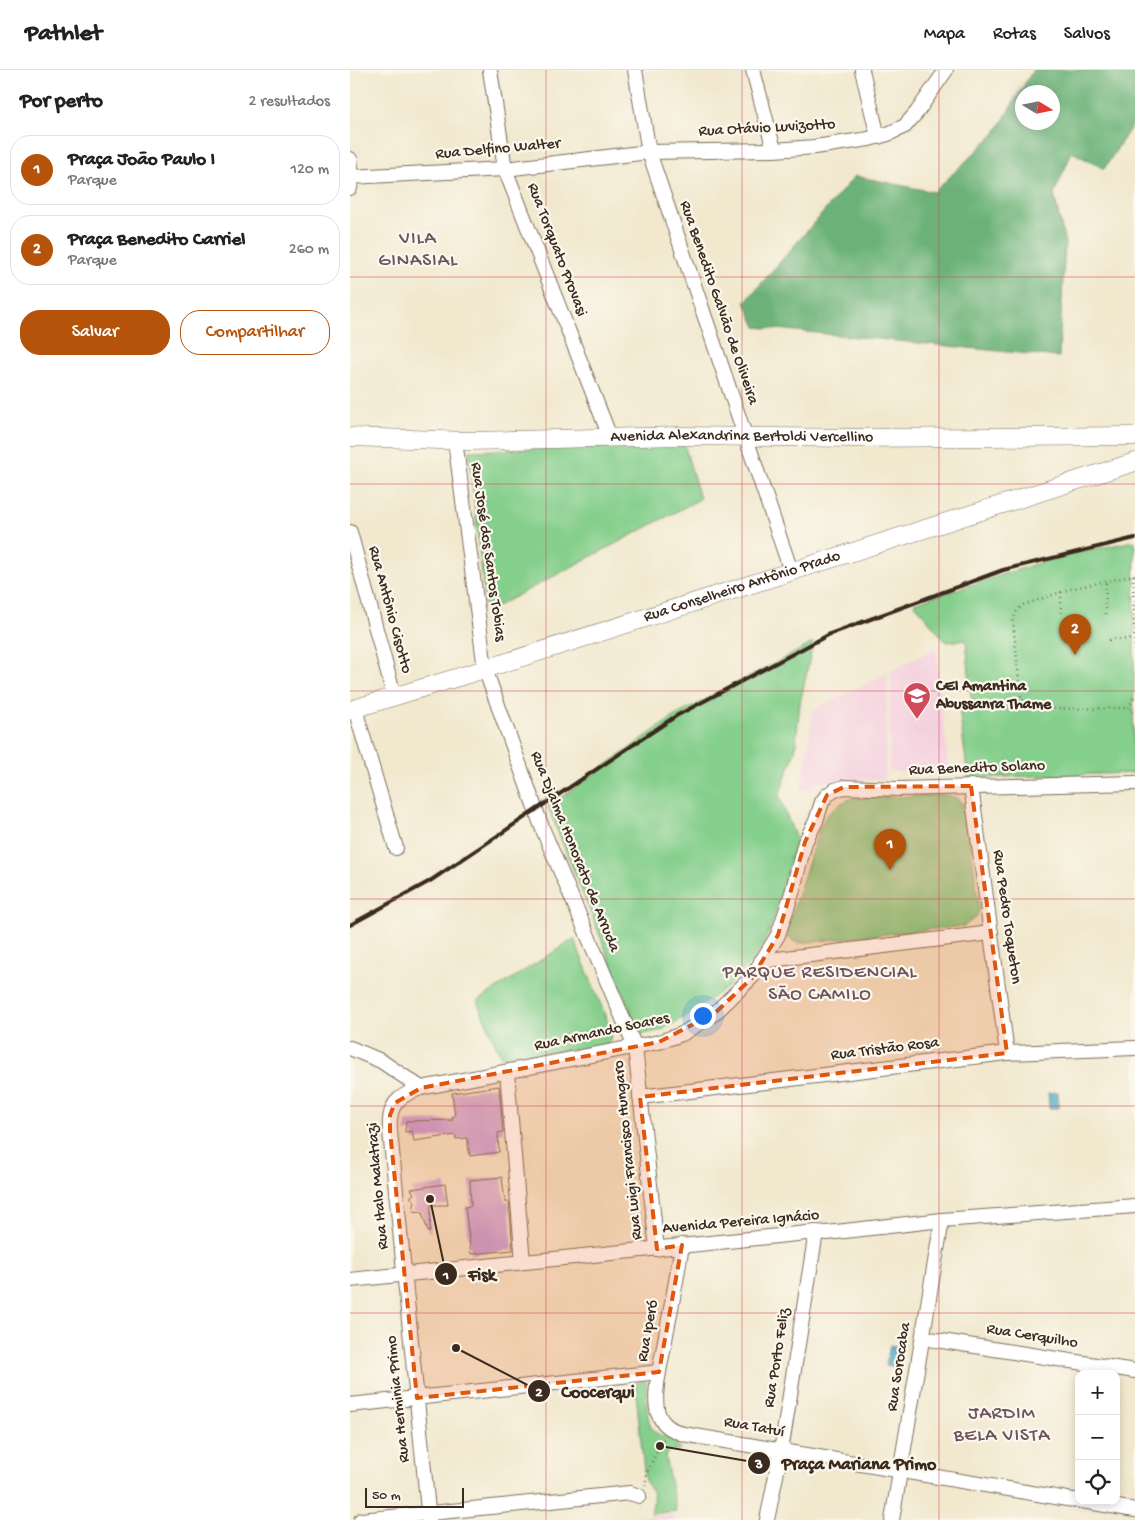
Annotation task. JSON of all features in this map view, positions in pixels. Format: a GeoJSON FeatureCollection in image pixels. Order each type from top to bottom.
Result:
{"type":"FeatureCollection","features":[{"type":"Feature","properties":{"kind":"main road","name":"Avenida Alexandrina Bertoldi Vercellino"},"geometry":{"type":"LineString","coordinates":[[350,437],[455,440],[744,436],[1134,438]]}},
{"type":"Feature","properties":{"kind":"main road","name":"Rua Conselheiro Antônio Prado"},"geometry":{"type":"LineString","coordinates":[[352,710],[1135,462]]}},
{"type":"Feature","properties":{"kind":"street","name":"Rua Torquato Provasi"},"geometry":{"type":"LineString","coordinates":[[490,70],[505,169],[610,437]]}},
{"type":"Feature","properties":{"kind":"street","name":"Rua Benedito Galvão de Oliveira"},"geometry":{"type":"LineString","coordinates":[[635,70],[649,152],[791,571]]}},
{"type":"Feature","properties":{"kind":"street"},"geometry":{"type":"LineString","coordinates":[[753,70],[774,150]]}},
{"type":"Feature","properties":{"kind":"street"},"geometry":{"type":"LineString","coordinates":[[862,70],[878,136]]}},
{"type":"Feature","properties":{"kind":"street","name":"Rua Otávio Luvizotto"},"geometry":{"type":"LineString","coordinates":[[649,152],[774,150],[815,147],[888,134],[905,126],[946,70]]}},
{"type":"Feature","properties":{"kind":"street","name":"Rua Delfino Walter"},"geometry":{"type":"LineString","coordinates":[[351,181],[505,169],[649,152]]}},
{"type":"Feature","properties":{"kind":"street"},"geometry":{"type":"LineString","coordinates":[[350,159],[351,181]]}},
{"type":"Feature","properties":{"kind":"street","name":"Rua José dos Santos Tobias"},"geometry":{"type":"LineString","coordinates":[[455,440],[485,669]]}},
{"type":"Feature","properties":{"kind":"street","name":"Rua Antônio Cisotto"},"geometry":{"type":"LineString","coordinates":[[350,532],[394,696]]}},
{"type":"Feature","properties":{"kind":"street","name":"Rua Djalma Honorato de Arruda"},"geometry":{"type":"LineString","coordinates":[[485,669],[543,830],[635,1047]]}},
{"type":"Feature","properties":{"kind":"street"},"geometry":{"type":"LineString","coordinates":[[352,710],[396,848]]}},
{"type":"Feature","properties":{"kind":"street","name":"Rua Benedito Solano"},"geometry":{"type":"LineString","coordinates":[[824,799],[830,792],[844,787],[876,789],[1135,783]]}},
{"type":"Feature","properties":{"kind":"street","name":"Rua Pedro Toqueton"},"geometry":{"type":"LineString","coordinates":[[971,786],[1006,1053]]}},
{"type":"Feature","properties":{"kind":"street","name":"Rua Armando Soares"},"geometry":{"type":"LineString","coordinates":[[400,1098],[409,1092],[422,1088],[659,1042],[682,1034],[716,1013],[751,978],[778,935],[792,893],[805,842],[816,821],[824,799]]}},
{"type":"Feature","properties":{"kind":"street"},"geometry":{"type":"LineString","coordinates":[[761,961],[991,933]]}},
{"type":"Feature","properties":{"kind":"street","name":"Rua Luigi Francisco Hungaro"},"geometry":{"type":"LineString","coordinates":[[635,1047],[657,1249]]}},
{"type":"Feature","properties":{"kind":"street"},"geometry":{"type":"LineString","coordinates":[[350,1048],[381,1061],[422,1088]]}},
{"type":"Feature","properties":{"kind":"street","name":"Rua Tristão Rosa"},"geometry":{"type":"LineString","coordinates":[[640,1097],[1006,1053],[1135,1048]]}},
{"type":"Feature","properties":{"kind":"street"},"geometry":{"type":"LineString","coordinates":[[507,1072],[523,1262]]}},
{"type":"Feature","properties":{"kind":"street","name":"Rua Italo Malatrazi"},"geometry":{"type":"LineString","coordinates":[[400,1098],[391,1110],[389,1120],[404,1274]]}},
{"type":"Feature","properties":{"kind":"street","name":"Avenida Pereira Ignácio"},"geometry":{"type":"LineString","coordinates":[[350,1280],[942,1220],[1135,1206]]}},
{"type":"Feature","properties":{"kind":"street","name":"Rua Sorocaba"},"geometry":{"type":"LineString","coordinates":[[892,1520],[942,1220]]}},
{"type":"Feature","properties":{"kind":"street","name":"Rua Porto Feliz"},"geometry":{"type":"LineString","coordinates":[[768,1520],[816,1232]]}},
{"type":"Feature","properties":{"kind":"street","name":"Rua Iperó"},"geometry":{"type":"LineString","coordinates":[[666,1425],[656,1406],[659,1372],[682,1245]]}},
{"type":"Feature","properties":{"kind":"street","name":"Rua Herminia Primo"},"geometry":{"type":"LineString","coordinates":[[404,1274],[429,1517]]}},
{"type":"Feature","properties":{"kind":"street","name":"Rua Cerquilho"},"geometry":{"type":"LineString","coordinates":[[923,1338],[1135,1371]]}},
{"type":"Feature","properties":{"kind":"street"},"geometry":{"type":"LineString","coordinates":[[350,1405],[659,1372]]}},
{"type":"Feature","properties":{"kind":"street","name":"Rua Tatuí"},"geometry":{"type":"LineString","coordinates":[[666,1425],[683,1434],[1075,1500]]}},
{"type":"Feature","properties":{"kind":"street"},"geometry":{"type":"LineString","coordinates":[[361,1520],[429,1517],[630,1493],[639,1496]]}},
{"type":"Feature","properties":{"kind":"street","name":"Rua Tatuí"},"geometry":{"type":"LineString","coordinates":[[1104,1505],[1135,1510]]}},
{"type":"Feature","properties":{"kind":"path"},"geometry":{"type":"LineString","coordinates":[[1135,662],[1134,575],[1061,592],[1023,605],[1016,612],[1013,621],[1021,698],[1027,706],[1038,709],[1129,708],[1135,695]]}},
{"type":"Feature","properties":{"kind":"path"},"geometry":{"type":"LineString","coordinates":[[1105,614],[1106,582]]}},
{"type":"Feature","properties":{"kind":"path"},"geometry":{"type":"LineString","coordinates":[[1061,592],[1061,617]]}},
{"type":"Feature","properties":{"kind":"path"},"geometry":{"type":"LineString","coordinates":[[1109,640],[1134,639]]}},
{"type":"Feature","properties":{"kind":"path"},"geometry":{"type":"LineString","coordinates":[[639,1496],[645,1486],[648,1470],[666,1425]]}},
{"type":"Feature","properties":{"kind":"highlighted area"},"geometry":{"type":"Polygon","coordinates":[[[971,786],[1007,1053],[640,1097],[657,1249],[682,1245],[659,1372],[417,1398],[390,1131],[390,1115],[395,1103],[421,1088],[659,1042],[715,1013],[752,978],[778,935],[805,842],[827,795],[844,787],[971,786]]]}},
{"type":"Feature","properties":{"kind":"shaded area","name":"CEI Amantina Abussanra Thame"},"geometry":{"type":"Polygon","coordinates":[[[936,648],[949,776],[889,771],[891,671],[936,648]]]}},
{"type":"Feature","properties":{"kind":"shaded area"},"geometry":{"type":"Polygon","coordinates":[[[888,673],[885,779],[819,782],[801,792],[813,710],[888,673]]]}},
{"type":"Feature","properties":{"kind":"shaded area"},"geometry":{"type":"Polygon","coordinates":[[[673,1514],[674,1520],[624,1519],[649,1516],[673,1514]]]}},
{"type":"Feature","properties":{"kind":"green space"},"geometry":{"type":"Polygon","coordinates":[[[1033,70],[1135,70],[1135,121],[1104,169],[1072,152],[1054,194],[1065,243],[1059,357],[756,327],[745,302],[855,176],[934,192],[996,132],[1015,100],[1015,130],[1060,130],[1060,85],[1024,85],[1033,70]]]}},
{"type":"Feature","properties":{"kind":"green space"},"geometry":{"type":"Polygon","coordinates":[[[684,444],[700,499],[486,612],[469,451],[684,444]]]}},
{"type":"Feature","properties":{"kind":"green space"},"geometry":{"type":"Polygon","coordinates":[[[1135,541],[1133,773],[968,778],[959,707],[972,707],[966,640],[946,642],[914,603],[1064,555],[1135,541]]]}},
{"type":"Feature","properties":{"kind":"green space"},"geometry":{"type":"Polygon","coordinates":[[[813,643],[800,703],[795,751],[779,796],[796,839],[767,936],[756,957],[727,987],[690,1014],[662,1030],[640,1035],[548,807],[673,717],[813,643]]]}},
{"type":"Feature","properties":{"kind":"green space"},"geometry":{"type":"Polygon","coordinates":[[[945,795],[959,800],[967,815],[979,910],[976,917],[964,926],[799,943],[791,939],[788,935],[788,926],[819,830],[826,816],[838,805],[852,798],[945,795]]]}},
{"type":"Feature","properties":{"kind":"green space"},"geometry":{"type":"Polygon","coordinates":[[[574,939],[611,1030],[611,1038],[603,1046],[501,1057],[477,1001],[574,939]]]}},
{"type":"Feature","properties":{"kind":"green space"},"geometry":{"type":"Polygon","coordinates":[[[646,1381],[648,1416],[652,1428],[655,1432],[671,1440],[680,1450],[669,1450],[665,1456],[676,1511],[650,1514],[653,1496],[651,1489],[645,1481],[635,1383],[646,1381]]]}},
{"type":"Feature","properties":{"kind":"water"},"geometry":{"type":"Polygon","coordinates":[[[1058,1092],[1059,1108],[1049,1108],[1048,1093],[1058,1092]]]}},
{"type":"Feature","properties":{"kind":"water"},"geometry":{"type":"Polygon","coordinates":[[[890,1345],[900,1347],[897,1367],[886,1365],[890,1345]]]}},
{"type":"Feature","properties":{"kind":"building"},"geometry":{"type":"Polygon","coordinates":[[[499,1086],[503,1132],[498,1133],[499,1152],[470,1156],[467,1138],[456,1139],[455,1135],[414,1141],[412,1131],[405,1132],[406,1121],[453,1120],[452,1117],[455,1116],[452,1093],[499,1086]]]}},
{"type":"Feature","properties":{"kind":"building"},"geometry":{"type":"Polygon","coordinates":[[[502,1177],[505,1202],[509,1202],[513,1250],[471,1254],[465,1207],[471,1206],[470,1180],[502,1177]]]}},
{"type":"Feature","properties":{"kind":"building"},"geometry":{"type":"Polygon","coordinates":[[[445,1184],[448,1205],[431,1205],[430,1232],[428,1232],[422,1212],[413,1211],[415,1201],[410,1197],[414,1194],[411,1189],[445,1184]]]}},
{"type":"Feature","properties":{"kind":"railway"},"geometry":{"type":"LineString","coordinates":[[350,925],[430,881],[676,716],[830,634],[1003,570],[1135,538]]}},
{"type":"Feature","properties":{"kind":"place","name":"Praça Benedito Carriel"},"geometry":{"type":"Point","coordinates":[1075,655]}},
{"type":"Feature","properties":{"kind":"place","name":"CEI Amantina Abussanra Thame"},"geometry":{"type":"Point","coordinates":[917,720]}},
{"type":"Feature","properties":{"kind":"place","name":"Praça João Paulo I"},"geometry":{"type":"Point","coordinates":[890,870]}},
{"type":"Feature","properties":{"kind":"place","name":"Fisk"},"geometry":{"type":"Point","coordinates":[430,1199]}},
{"type":"Feature","properties":{"kind":"place","name":"Coocerqui"},"geometry":{"type":"Point","coordinates":[456,1348]}},
{"type":"Feature","properties":{"kind":"place","name":"Praça Mariana Primo"},"geometry":{"type":"Point","coordinates":[660,1446]}},
{"type":"Feature","properties":{"kind":"district","name":"VILA GINASIAL"},"geometry":{"type":"Point","coordinates":[418,250]}},
{"type":"Feature","properties":{"kind":"district","name":"PARQUE RESIDENCIAL SÃO CAMILO"},"geometry":{"type":"Point","coordinates":[820,984]}},
{"type":"Feature","properties":{"kind":"district","name":"JARDIM BELA VISTA"},"geometry":{"type":"Point","coordinates":[1002,1425]}}]}
